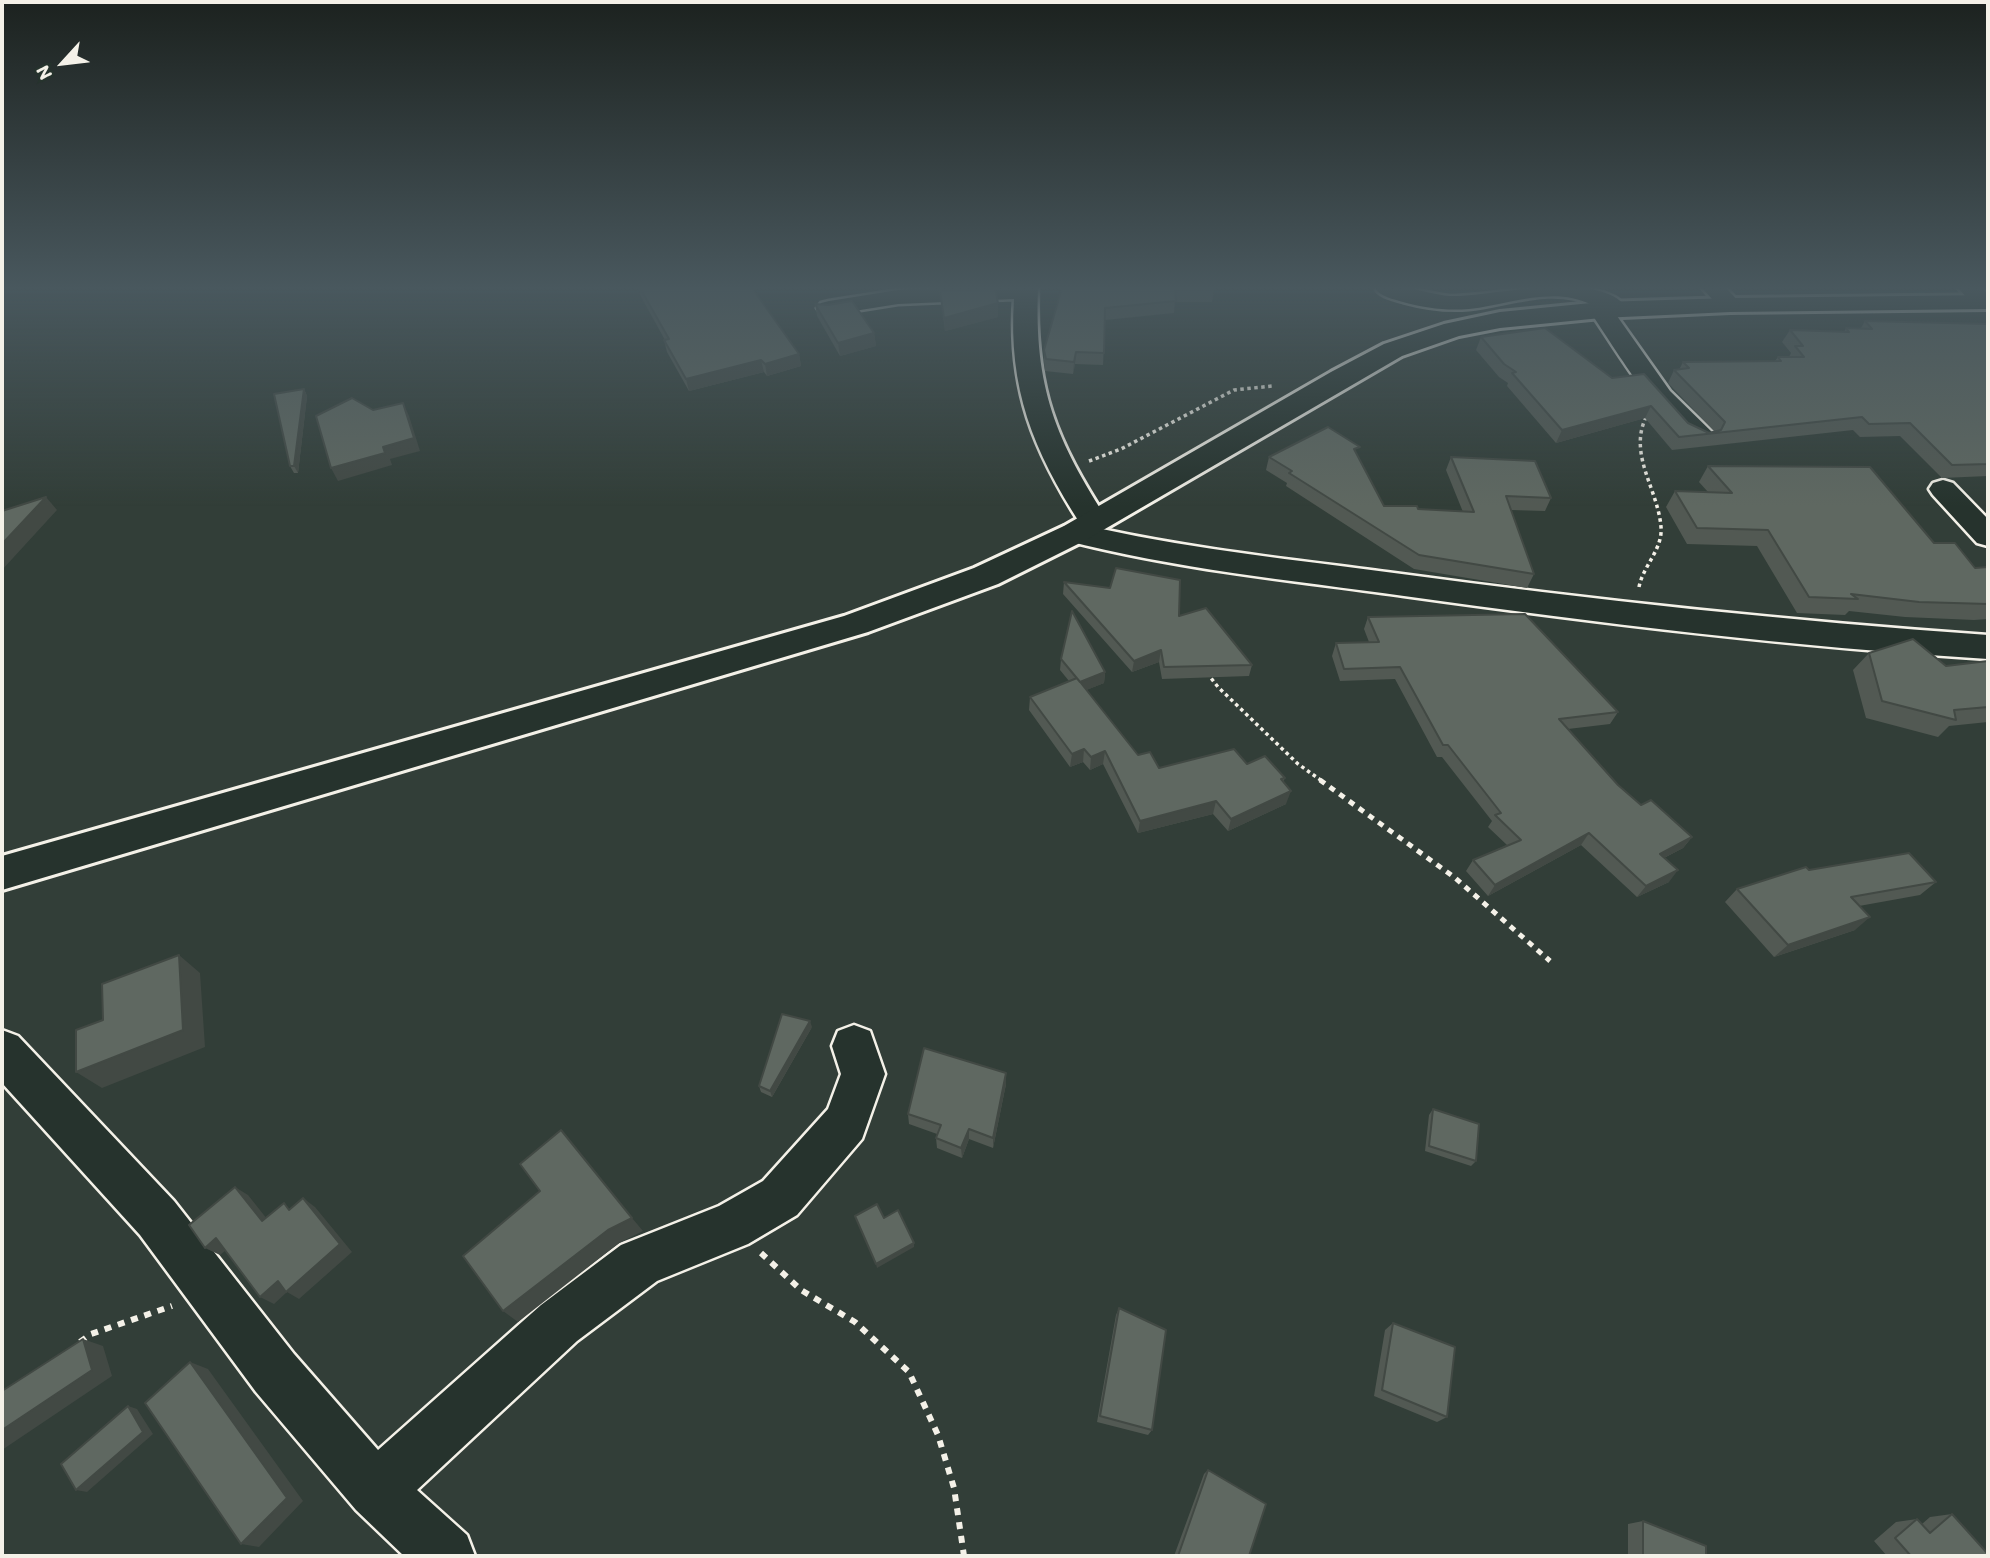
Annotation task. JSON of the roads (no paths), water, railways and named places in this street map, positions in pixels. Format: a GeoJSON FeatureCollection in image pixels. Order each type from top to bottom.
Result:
{"type":"FeatureCollection","features":[{"type":"Feature","properties":{"kind":"main road"},"geometry":{"type":"LineString","coordinates":[[2,873],[856,624],[986,576],[1084,527],[1373,361]]}},
{"type":"Feature","properties":{"kind":"street"},"geometry":{"type":"LineString","coordinates":[[1027,361],[1039,421],[1063,471],[1084,527],[1168,553],[1505,599],[1814,634],[1988,647]]}},
{"type":"Feature","properties":{"kind":"street"},"geometry":{"type":"LineString","coordinates":[[1639,361],[1661,397],[1702,435]]}},
{"type":"Feature","properties":{"kind":"street"},"geometry":{"type":"LineString","coordinates":[[1943,489],[1988,536]]}},
{"type":"Feature","properties":{"kind":"street"},"geometry":{"type":"LineString","coordinates":[[376,1490],[559,1323],[639,1263],[692,1240],[732,1227],[780,1198],[846,1123],[863,1074],[854,1046]]}},
{"type":"Feature","properties":{"kind":"street"},"geometry":{"type":"LineString","coordinates":[[2,1051],[157,1218],[275,1373],[376,1490],[446,1556]]}}]}
